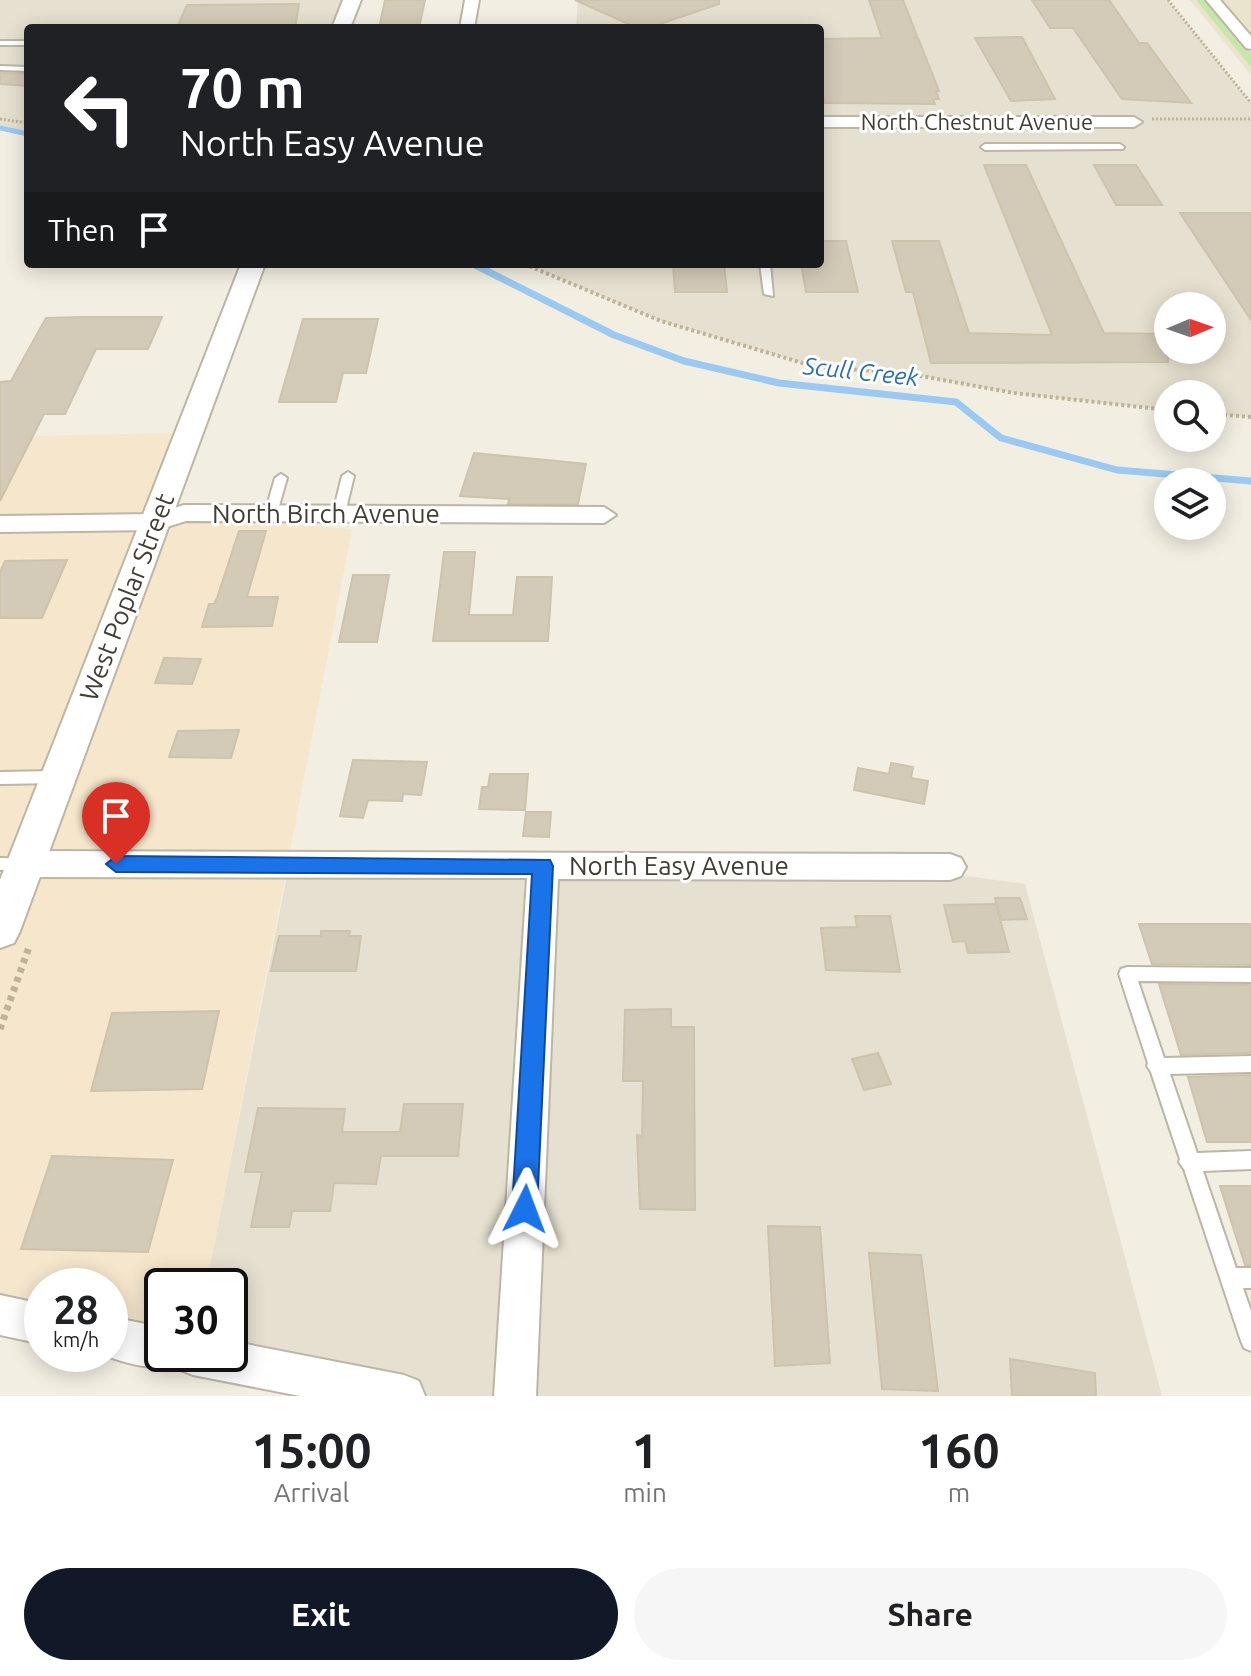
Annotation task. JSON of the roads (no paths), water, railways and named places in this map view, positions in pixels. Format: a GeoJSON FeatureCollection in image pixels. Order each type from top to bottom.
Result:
{"type":"FeatureCollection","features":[{"type":"Feature","properties":{"kind":"street"},"geometry":{"type":"LineString","coordinates":[[343,24],[352,0]]}},
{"type":"Feature","properties":{"kind":"street"},"geometry":{"type":"LineString","coordinates":[[468,24],[472,0]]}},
{"type":"Feature","properties":{"kind":"street"},"geometry":{"type":"LineString","coordinates":[[1213,0],[1251,45]]}},
{"type":"Feature","properties":{"kind":"street","name":"North Chestnut Avenue"},"geometry":{"type":"LineString","coordinates":[[824,122],[1134,122]]}},
{"type":"Feature","properties":{"kind":"street","name":"West Poplar Street"},"geometry":{"type":"LineString","coordinates":[[0,931],[13,864],[57,777],[252,268]]}},
{"type":"Feature","properties":{"kind":"street","name":"North Birch Avenue"},"geometry":{"type":"LineString","coordinates":[[0,524],[157,522],[184,513],[604,515]]}},
{"type":"Feature","properties":{"kind":"street","name":"North Easy Avenue"},"geometry":{"type":"LineString","coordinates":[[13,864],[950,867]]}},
{"type":"Feature","properties":{"kind":"street"},"geometry":{"type":"LineString","coordinates":[[515,1396],[543,866]]}},
{"type":"Feature","properties":{"kind":"street"},"geometry":{"type":"LineString","coordinates":[[0,1315],[24,1320]]}},
{"type":"Feature","properties":{"kind":"street"},"geometry":{"type":"LineString","coordinates":[[248,1365],[404,1396]]}},
{"type":"Feature","properties":{"kind":"lane"},"geometry":{"type":"LineString","coordinates":[[0,43],[24,43]]}},
{"type":"Feature","properties":{"kind":"lane"},"geometry":{"type":"LineString","coordinates":[[0,68],[24,69]]}},
{"type":"Feature","properties":{"kind":"lane"},"geometry":{"type":"LineString","coordinates":[[985,147],[1120,147]]}},
{"type":"Feature","properties":{"kind":"lane"},"geometry":{"type":"LineString","coordinates":[[766,268],[769,294]]}},
{"type":"Feature","properties":{"kind":"lane"},"geometry":{"type":"LineString","coordinates":[[339,513],[348,476]]}},
{"type":"Feature","properties":{"kind":"lane"},"geometry":{"type":"LineString","coordinates":[[271,513],[281,478]]}},
{"type":"Feature","properties":{"kind":"lane"},"geometry":{"type":"LineString","coordinates":[[0,778],[57,777]]}},
{"type":"Feature","properties":{"kind":"lane"},"geometry":{"type":"LineString","coordinates":[[1251,975],[1127,974],[1251,1341]]}},
{"type":"Feature","properties":{"kind":"lane"},"geometry":{"type":"LineString","coordinates":[[1156,1066],[1251,1064]]}},
{"type":"Feature","properties":{"kind":"lane"},"geometry":{"type":"LineString","coordinates":[[1188,1162],[1251,1160]]}},
{"type":"Feature","properties":{"kind":"lane"},"geometry":{"type":"LineString","coordinates":[[1229,1278],[1251,1278]]}},
{"type":"Feature","properties":{"kind":"waterway","name":"Scull Creek"},"geometry":{"type":"LineString","coordinates":[[0,128],[24,133]]}},
{"type":"Feature","properties":{"kind":"waterway","name":"Scull Creek"},"geometry":{"type":"LineString","coordinates":[[481,268],[614,335],[684,361],[779,383],[956,402],[1001,438],[1117,470],[1251,481]]}}]}
